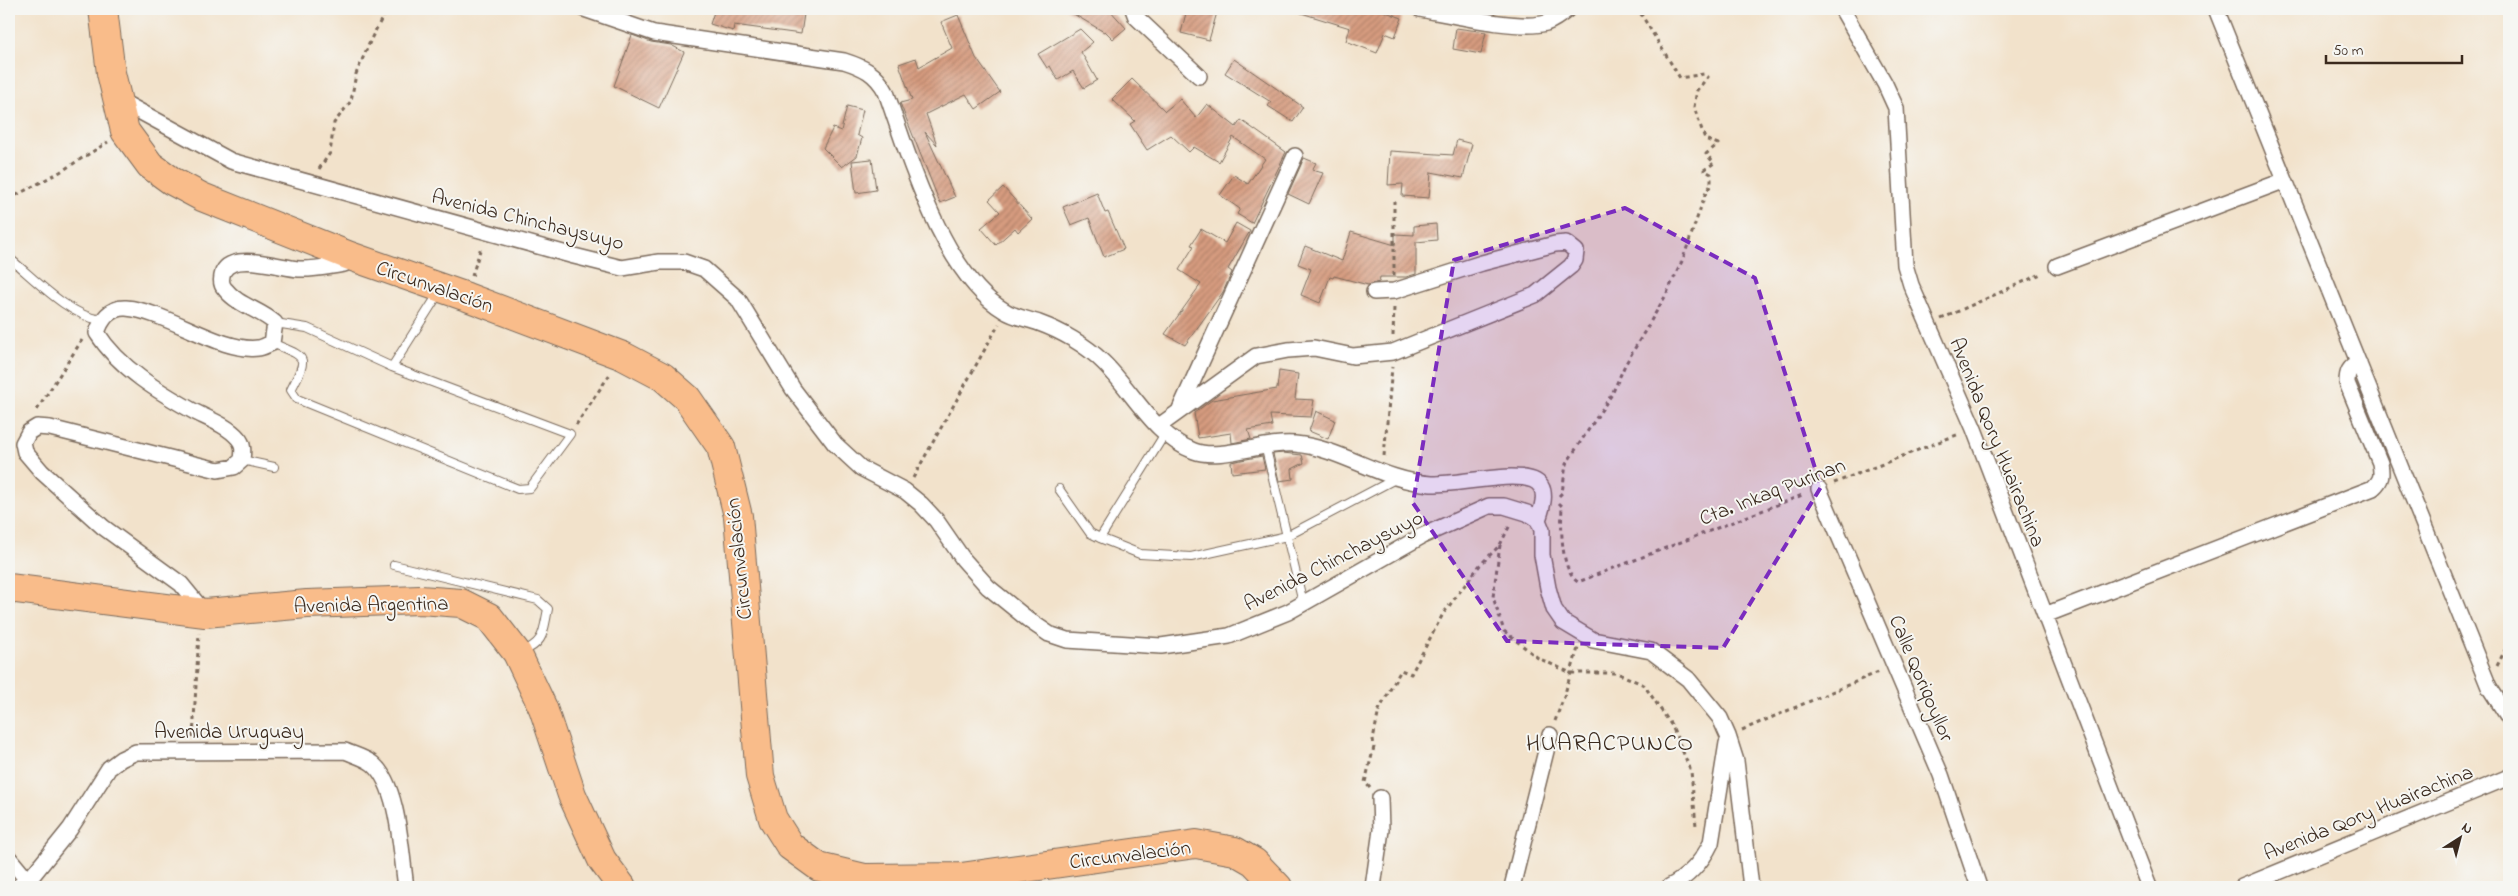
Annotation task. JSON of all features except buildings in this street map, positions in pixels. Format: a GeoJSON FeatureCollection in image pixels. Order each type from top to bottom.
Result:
{"type":"FeatureCollection","features":[{"type":"Feature","properties":{"kind":"highway","name":"Circunvalación"},"geometry":{"type":"LineString","coordinates":[[104,9],[105,37],[125,131],[150,165],[172,181],[202,197],[350,256],[467,296],[624,356],[663,377],[687,398],[721,448],[738,516],[760,776],[773,819],[790,846],[819,867],[865,878],[961,877],[1196,844],[1235,851],[1254,862],[1278,887]]}},
{"type":"Feature","properties":{"kind":"highway","name":"Avenida Argentina"},"geometry":{"type":"LineString","coordinates":[[9,588],[202,623],[316,604],[420,600],[461,603],[489,618],[517,653],[544,708],[572,795],[602,860],[622,887]]}},
{"type":"Feature","properties":{"kind":"street"},"geometry":{"type":"LineString","coordinates":[[94,9],[105,37]]}},
{"type":"Feature","properties":{"kind":"street"},"geometry":{"type":"LineString","coordinates":[[584,9],[654,33],[844,61],[870,72],[879,79],[886,92],[924,200],[956,259],[987,297],[1006,312],[1047,326],[1077,342],[1103,362],[1163,429],[1175,440],[1194,451],[1213,455],[1282,443],[1306,445],[1398,478],[1432,484],[1497,479],[1532,480],[1538,483],[1544,499],[1538,520],[1542,530],[1542,555],[1554,609],[1563,622],[1592,640],[1651,651],[1688,679],[1711,705],[1728,736],[1736,761],[1751,887]]}},
{"type":"Feature","properties":{"kind":"street"},"geometry":{"type":"LineString","coordinates":[[1133,9],[1136,17],[1199,76]]}},
{"type":"Feature","properties":{"kind":"street"},"geometry":{"type":"LineString","coordinates":[[1420,9],[1464,18],[1527,25],[1545,23],[1568,9]]}},
{"type":"Feature","properties":{"kind":"street","name":"Avenida Qory Huairachina"},"geometry":{"type":"LineString","coordinates":[[1842,9],[1885,84],[1896,108],[1905,265],[1927,326],[1974,429],[2149,887]]}},
{"type":"Feature","properties":{"kind":"street"},"geometry":{"type":"LineString","coordinates":[[2216,9],[2283,181],[2359,362],[2489,687],[2509,718]]}},
{"type":"Feature","properties":{"kind":"street","name":"Avenida Chinchaysuyo"},"geometry":{"type":"LineString","coordinates":[[117,99],[231,161],[622,268],[659,262],[684,262],[704,270],[738,299],[793,388],[836,444],[861,468],[905,492],[936,520],[963,559],[988,588],[1030,622],[1050,634],[1067,640],[1161,646],[1229,636],[1303,603],[1422,536],[1489,506],[1517,508],[1538,520]]}},
{"type":"Feature","properties":{"kind":"street"},"geometry":{"type":"LineString","coordinates":[[1179,412],[1295,156]]}},
{"type":"Feature","properties":{"kind":"street"},"geometry":{"type":"LineString","coordinates":[[2057,266],[2283,181]]}},
{"type":"Feature","properties":{"kind":"street"},"geometry":{"type":"LineString","coordinates":[[1163,429],[1179,412],[1256,356],[1288,350],[1314,348],[1353,356],[1393,352],[1472,322],[1535,295],[1571,266],[1575,260],[1576,251],[1566,243],[1555,244],[1523,251],[1394,290],[1374,292]]}},
{"type":"Feature","properties":{"kind":"street"},"geometry":{"type":"LineString","coordinates":[[202,623],[181,584],[104,527],[42,472],[25,452],[23,443],[29,432],[37,427],[50,428],[218,470],[234,467],[242,460],[244,450],[239,438],[222,426],[163,394],[108,352],[97,333],[101,320],[111,312],[125,308],[157,316],[241,347],[258,348],[272,343],[275,324],[265,314],[234,297],[224,289],[221,279],[225,269],[234,262],[246,261],[300,270],[344,264],[350,256]]}},
{"type":"Feature","properties":{"kind":"street"},"geometry":{"type":"LineString","coordinates":[[2045,615],[2373,488],[2380,482],[2382,475],[2380,463],[2347,382],[2347,372],[2359,362]]}},
{"type":"Feature","properties":{"kind":"street","name":"Calle Qoriqoyllor"},"geometry":{"type":"LineString","coordinates":[[1819,489],[1941,775],[1979,887]]}},
{"type":"Feature","properties":{"kind":"street"},"geometry":{"type":"LineString","coordinates":[[1512,887],[1550,735]]}},
{"type":"Feature","properties":{"kind":"street"},"geometry":{"type":"LineString","coordinates":[[1669,887],[1684,880],[1711,843],[1728,736]]}},
{"type":"Feature","properties":{"kind":"street","name":"Avenida Uruguay"},"geometry":{"type":"LineString","coordinates":[[26,885],[70,829],[109,768],[120,758],[136,752],[345,751],[372,763],[385,777],[392,792],[406,887]]}},
{"type":"Feature","properties":{"kind":"street","name":"Avenida Qory Huairachina"},"geometry":{"type":"LineString","coordinates":[[2242,887],[2509,777]]}},
{"type":"Feature","properties":{"kind":"street"},"geometry":{"type":"LineString","coordinates":[[1373,887],[1381,830],[1380,798]]}},
{"type":"Feature","properties":{"kind":"street"},"geometry":{"type":"LineString","coordinates":[[9,858],[26,885]]}},
{"type":"Feature","properties":{"kind":"lane"},"geometry":{"type":"LineString","coordinates":[[9,258],[75,310],[89,318],[101,320]]}},
{"type":"Feature","properties":{"kind":"lane"},"geometry":{"type":"LineString","coordinates":[[392,367],[437,296]]}},
{"type":"Feature","properties":{"kind":"lane"},"geometry":{"type":"LineString","coordinates":[[272,343],[298,354],[303,360],[303,366],[291,390],[297,399],[518,489],[530,488],[570,434],[392,367],[306,328],[275,324]]}},
{"type":"Feature","properties":{"kind":"lane"},"geometry":{"type":"LineString","coordinates":[[1100,538],[1163,429]]}},
{"type":"Feature","properties":{"kind":"lane"},"geometry":{"type":"LineString","coordinates":[[1265,445],[1303,603]]}},
{"type":"Feature","properties":{"kind":"lane"},"geometry":{"type":"LineString","coordinates":[[242,460],[274,467]]}},
{"type":"Feature","properties":{"kind":"lane"},"geometry":{"type":"LineString","coordinates":[[1059,489],[1090,533],[1140,554],[1191,557],[1287,536],[1398,478]]}},
{"type":"Feature","properties":{"kind":"lane"},"geometry":{"type":"LineString","coordinates":[[394,565],[538,600],[544,604],[548,609],[542,637],[532,647],[517,653]]}},
{"type":"Feature","properties":{"kind":"path"},"geometry":{"type":"LineString","coordinates":[[311,182],[330,153],[334,124],[352,101],[356,74],[387,9]]}},
{"type":"Feature","properties":{"kind":"path","name":"Cta. Inkaq Purinan"},"geometry":{"type":"LineString","coordinates":[[1638,9],[1680,78],[1707,75],[1707,80],[1697,90],[1694,107],[1705,139],[1718,144],[1706,154],[1714,163],[1704,170],[1711,174],[1712,185],[1706,192],[1683,259],[1666,295],[1625,365],[1612,394],[1566,464],[1562,493],[1555,499],[1562,506],[1560,532],[1570,573],[1574,579],[1582,581],[1974,429]]}},
{"type":"Feature","properties":{"kind":"path"},"geometry":{"type":"LineString","coordinates":[[9,198],[60,172],[115,138]]}},
{"type":"Feature","properties":{"kind":"path"},"geometry":{"type":"LineString","coordinates":[[467,296],[486,232]]}},
{"type":"Feature","properties":{"kind":"path"},"geometry":{"type":"LineString","coordinates":[[1927,326],[2057,266]]}},
{"type":"Feature","properties":{"kind":"path"},"geometry":{"type":"LineString","coordinates":[[905,492],[1006,312]]}},
{"type":"Feature","properties":{"kind":"path"},"geometry":{"type":"LineString","coordinates":[[43,400],[84,337]]}},
{"type":"Feature","properties":{"kind":"path"},"geometry":{"type":"LineString","coordinates":[[570,434],[624,356]]}},
{"type":"Feature","properties":{"kind":"path"},"geometry":{"type":"LineString","coordinates":[[1517,508],[1500,545],[1493,597],[1504,631],[1538,658],[1571,673],[1617,673],[1644,685],[1672,726],[1691,771],[1698,852],[1701,859]]}},
{"type":"Feature","properties":{"kind":"path"},"geometry":{"type":"LineString","coordinates":[[1380,798],[1365,782],[1374,747],[1373,739],[1379,710],[1401,670],[1410,674],[1443,614],[1480,565],[1500,545]]}},
{"type":"Feature","properties":{"kind":"path"},"geometry":{"type":"LineString","coordinates":[[192,752],[202,623]]}},
{"type":"Feature","properties":{"kind":"path"},"geometry":{"type":"LineString","coordinates":[[1550,735],[1582,634]]}},
{"type":"Feature","properties":{"kind":"path"},"geometry":{"type":"LineString","coordinates":[[1728,736],[1894,666]]}},
{"type":"Feature","properties":{"kind":"highlighted area"},"geometry":{"type":"Polygon","coordinates":[[[1625,208],[1755,278],[1821,487],[1723,648],[1507,641],[1413,503],[1454,260],[1625,208]]]}},
{"type":"Feature","properties":{"kind":"district","name":"HUARACPUNCO"},"geometry":{"type":"Point","coordinates":[1610,742]}}]}
